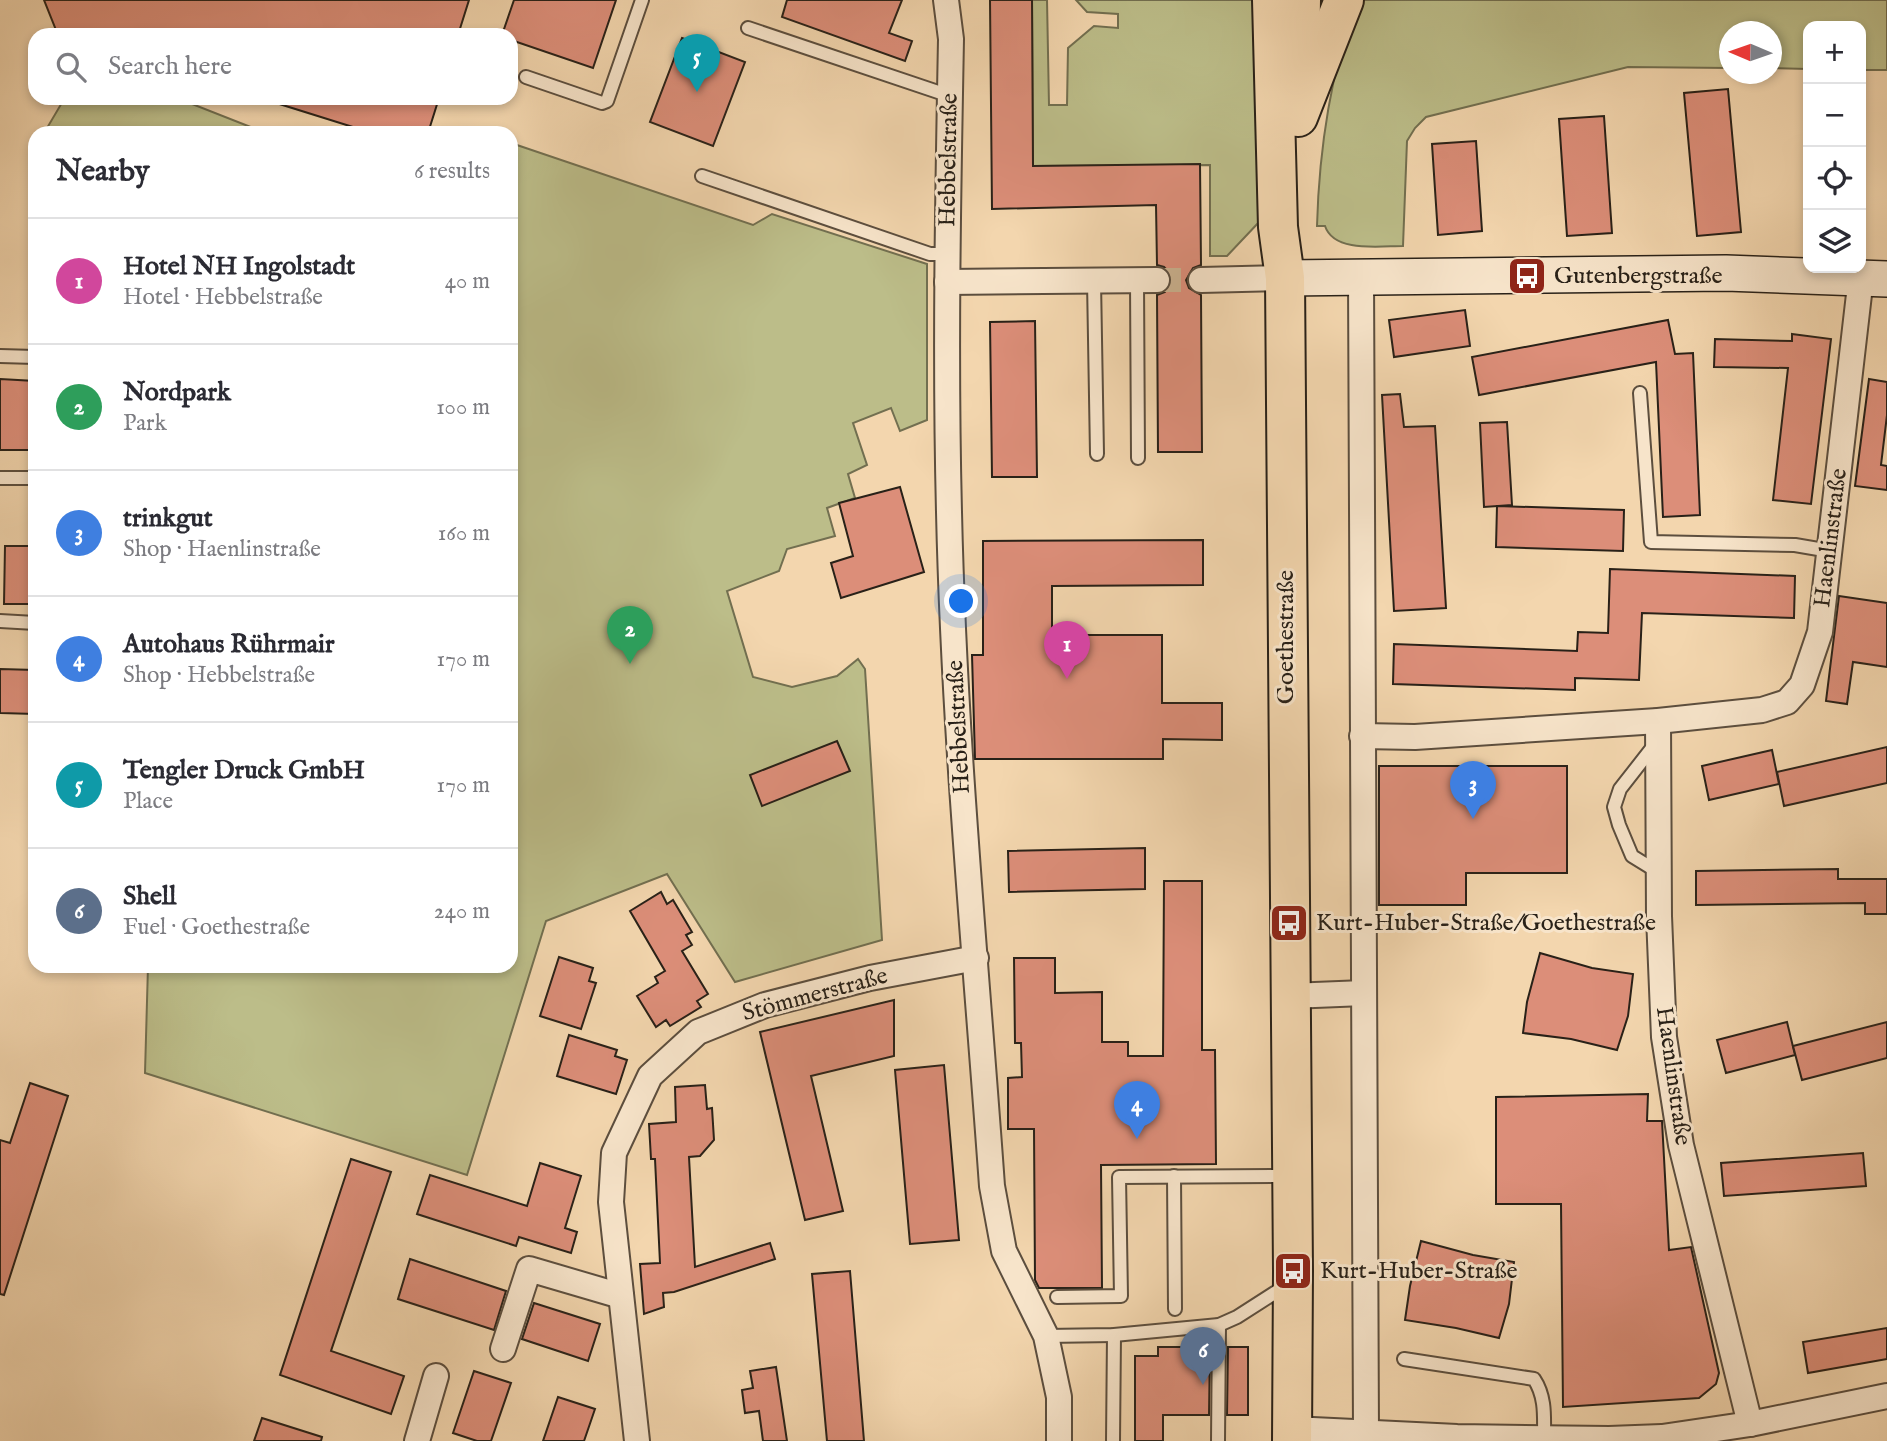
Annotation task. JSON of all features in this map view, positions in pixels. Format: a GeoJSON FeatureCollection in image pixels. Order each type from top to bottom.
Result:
{"type":"FeatureCollection","features":[{"type":"Feature","properties":{"kind":"main road"},"geometry":{"type":"LineString","coordinates":[[1272,0],[1278,227],[1285,278]]}},
{"type":"Feature","properties":{"kind":"main road"},"geometry":{"type":"LineString","coordinates":[[1285,278],[1295,233],[1301,0]]}},
{"type":"Feature","properties":{"kind":"main road"},"geometry":{"type":"LineString","coordinates":[[1298,117],[1344,0]]}},
{"type":"Feature","properties":{"kind":"main road","name":"Goethestraße"},"geometry":{"type":"LineString","coordinates":[[1285,278],[1292,1435]]}},
{"type":"Feature","properties":{"kind":"street","name":"Hebbelstraße"},"geometry":{"type":"LineString","coordinates":[[946,0],[951,39],[947,282],[949,512],[954,643],[959,752],[992,1186],[1004,1251],[1046,1336],[1059,1397],[1059,1441]]}},
{"type":"Feature","properties":{"kind":"street"},"geometry":{"type":"LineString","coordinates":[[1201,280],[1726,272],[1874,278]]}},
{"type":"Feature","properties":{"kind":"street"},"geometry":{"type":"LineString","coordinates":[[1361,276],[1366,1432]]}},
{"type":"Feature","properties":{"kind":"street","name":"Haenlinstraße"},"geometry":{"type":"LineString","coordinates":[[1362,736],[1658,731],[1762,710],[1787,702],[1802,685],[1820,632],[1830,551],[1874,278]]}},
{"type":"Feature","properties":{"kind":"street"},"geometry":{"type":"LineString","coordinates":[[947,282],[1147,281]]}},
{"type":"Feature","properties":{"kind":"street","name":"Haenlinstraße"},"geometry":{"type":"LineString","coordinates":[[1658,731],[1660,973],[1664,1037],[1681,1144],[1750,1424]]}},
{"type":"Feature","properties":{"kind":"street","name":"Stömmerstraße"},"geometry":{"type":"LineString","coordinates":[[637,1441],[611,1202],[614,1153],[650,1076],[698,1032],[765,1005],[870,978],[976,958]]}},
{"type":"Feature","properties":{"kind":"street"},"geometry":{"type":"LineString","coordinates":[[1290,996],[1364,993]]}},
{"type":"Feature","properties":{"kind":"street"},"geometry":{"type":"LineString","coordinates":[[503,1349],[529,1269],[621,1296]]}},
{"type":"Feature","properties":{"kind":"street"},"geometry":{"type":"LineString","coordinates":[[416,1441],[436,1376]]}},
{"type":"Feature","properties":{"kind":"street"},"geometry":{"type":"LineString","coordinates":[[1292,1435],[1366,1432],[1532,1439],[1662,1437],[1750,1424],[1887,1396]]}},
{"type":"Feature","properties":{"kind":"lane"},"geometry":{"type":"LineString","coordinates":[[526,77],[602,103],[607,101],[642,0]]}},
{"type":"Feature","properties":{"kind":"lane"},"geometry":{"type":"LineString","coordinates":[[748,28],[950,96]]}},
{"type":"Feature","properties":{"kind":"lane"},"geometry":{"type":"LineString","coordinates":[[702,176],[930,254],[947,254]]}},
{"type":"Feature","properties":{"kind":"lane"},"geometry":{"type":"LineString","coordinates":[[1094,281],[1097,454]]}},
{"type":"Feature","properties":{"kind":"lane"},"geometry":{"type":"LineString","coordinates":[[1138,458],[1147,281]]}},
{"type":"Feature","properties":{"kind":"lane"},"geometry":{"type":"LineString","coordinates":[[0,356],[28,358]]}},
{"type":"Feature","properties":{"kind":"lane"},"geometry":{"type":"LineString","coordinates":[[1640,393],[1651,542],[1795,545],[1830,551]]}},
{"type":"Feature","properties":{"kind":"lane"},"geometry":{"type":"LineString","coordinates":[[0,478],[28,478]]}},
{"type":"Feature","properties":{"kind":"lane"},"geometry":{"type":"LineString","coordinates":[[0,621],[28,623]]}},
{"type":"Feature","properties":{"kind":"lane"},"geometry":{"type":"LineString","coordinates":[[1658,731],[1620,789],[1614,807],[1622,835],[1632,856],[1659,873]]}},
{"type":"Feature","properties":{"kind":"lane"},"geometry":{"type":"LineString","coordinates":[[1174,1176],[1175,1310]]}},
{"type":"Feature","properties":{"kind":"lane"},"geometry":{"type":"LineString","coordinates":[[1057,1297],[1121,1296],[1119,1177],[1292,1176]]}},
{"type":"Feature","properties":{"kind":"lane"},"geometry":{"type":"LineString","coordinates":[[1046,1336],[1114,1335],[1219,1325],[1248,1311],[1293,1280]]}},
{"type":"Feature","properties":{"kind":"lane"},"geometry":{"type":"LineString","coordinates":[[1218,1441],[1219,1325]]}},
{"type":"Feature","properties":{"kind":"lane"},"geometry":{"type":"LineString","coordinates":[[1113,1441],[1114,1335]]}},
{"type":"Feature","properties":{"kind":"lane"},"geometry":{"type":"LineString","coordinates":[[1404,1359],[1534,1379],[1541,1389],[1544,1403],[1532,1439]]}},
{"type":"Feature","properties":{"kind":"green space"},"geometry":{"type":"Polygon","coordinates":[[[1032,0],[1047,0],[1049,105],[1067,105],[1068,48],[1094,26],[1118,28],[1118,14],[1087,12],[1076,0],[1258,0],[1260,221],[1227,256],[1210,256],[1210,165],[1033,166],[1032,0]]]}},
{"type":"Feature","properties":{"kind":"green space"},"geometry":{"type":"Polygon","coordinates":[[[1356,0],[1887,0],[1887,70],[1866,70],[1866,21],[1803,21],[1803,69],[1782,68],[1782,21],[1719,21],[1719,68],[1628,67],[1426,117],[1407,141],[1403,246],[1371,247],[1338,241],[1330,235],[1325,226],[1317,226],[1320,168],[1328,111],[1356,0]]]}},
{"type":"Feature","properties":{"kind":"green space"},"geometry":{"type":"Polygon","coordinates":[[[61,105],[195,105],[248,126],[48,126],[61,105]]]}},
{"type":"Feature","properties":{"kind":"green space"},"geometry":{"type":"Polygon","coordinates":[[[518,145],[753,225],[772,214],[927,264],[927,420],[900,431],[891,408],[853,423],[867,465],[848,474],[855,498],[827,508],[835,536],[787,549],[779,571],[727,591],[753,677],[792,687],[837,676],[858,659],[865,669],[882,940],[735,982],[667,874],[546,921],[467,1175],[145,1073],[148,973],[518,973],[518,145]]]}},
{"type":"Feature","properties":{"kind":"building"},"geometry":{"type":"Polygon","coordinates":[[[44,0],[469,0],[460,28],[55,28],[44,0]]]}},
{"type":"Feature","properties":{"kind":"building"},"geometry":{"type":"Polygon","coordinates":[[[514,0],[616,0],[593,68],[518,42],[518,28],[504,28],[514,0]]]}},
{"type":"Feature","properties":{"kind":"building"},"geometry":{"type":"Polygon","coordinates":[[[787,0],[902,0],[889,33],[912,41],[905,61],[782,17],[787,0]]]}},
{"type":"Feature","properties":{"kind":"building"},"geometry":{"type":"Polygon","coordinates":[[[990,0],[1032,0],[1033,166],[1200,164],[1201,265],[1193,268],[1186,280],[1189,288],[1201,295],[1202,452],[1158,452],[1157,295],[1165,292],[1172,281],[1169,272],[1157,265],[1156,205],[992,209],[990,0]]]}},
{"type":"Feature","properties":{"kind":"building"},"geometry":{"type":"Polygon","coordinates":[[[682,38],[745,62],[713,146],[650,122],[682,38]]]}},
{"type":"Feature","properties":{"kind":"building"},"geometry":{"type":"Polygon","coordinates":[[[1728,89],[1741,232],[1697,236],[1684,93],[1728,89]]]}},
{"type":"Feature","properties":{"kind":"building"},"geometry":{"type":"Polygon","coordinates":[[[283,105],[437,105],[430,126],[350,126],[283,105]]]}},
{"type":"Feature","properties":{"kind":"building"},"geometry":{"type":"Polygon","coordinates":[[[1604,116],[1612,233],[1567,236],[1559,119],[1604,116]]]}},
{"type":"Feature","properties":{"kind":"building"},"geometry":{"type":"Polygon","coordinates":[[[1476,141],[1482,231],[1438,235],[1432,144],[1476,141]]]}},
{"type":"Feature","properties":{"kind":"building"},"geometry":{"type":"Polygon","coordinates":[[[1465,310],[1470,346],[1394,357],[1389,320],[1465,310]]]}},
{"type":"Feature","properties":{"kind":"building"},"geometry":{"type":"Polygon","coordinates":[[[1668,320],[1675,354],[1693,353],[1700,515],[1663,517],[1656,362],[1479,395],[1472,357],[1668,320]]]}},
{"type":"Feature","properties":{"kind":"building"},"geometry":{"type":"Polygon","coordinates":[[[1035,321],[1037,477],[992,477],[990,322],[1035,321]]]}},
{"type":"Feature","properties":{"kind":"building"},"geometry":{"type":"Polygon","coordinates":[[[1792,334],[1831,339],[1811,504],[1773,500],[1788,368],[1714,367],[1715,339],[1792,341],[1792,334]]]}},
{"type":"Feature","properties":{"kind":"building"},"geometry":{"type":"Polygon","coordinates":[[[0,379],[28,381],[28,450],[0,450],[0,379]]]}},
{"type":"Feature","properties":{"kind":"building"},"geometry":{"type":"Polygon","coordinates":[[[1869,379],[1887,382],[1887,415],[1881,465],[1887,466],[1887,490],[1855,486],[1869,379]]]}},
{"type":"Feature","properties":{"kind":"building"},"geometry":{"type":"Polygon","coordinates":[[[1400,394],[1404,427],[1435,426],[1446,608],[1394,611],[1382,395],[1400,394]]]}},
{"type":"Feature","properties":{"kind":"building"},"geometry":{"type":"Polygon","coordinates":[[[1507,422],[1512,505],[1484,507],[1480,423],[1507,422]]]}},
{"type":"Feature","properties":{"kind":"building"},"geometry":{"type":"Polygon","coordinates":[[[900,487],[924,572],[841,598],[831,563],[853,556],[839,503],[900,487]]]}},
{"type":"Feature","properties":{"kind":"building"},"geometry":{"type":"Polygon","coordinates":[[[1497,506],[1624,510],[1623,551],[1496,547],[1497,506]]]}},
{"type":"Feature","properties":{"kind":"building"},"geometry":{"type":"Polygon","coordinates":[[[1203,540],[1203,585],[1052,586],[1052,635],[1162,635],[1162,703],[1222,703],[1222,740],[1163,739],[1163,759],[975,759],[972,655],[983,655],[983,541],[1203,540]]]}},
{"type":"Feature","properties":{"kind":"building"},"geometry":{"type":"Polygon","coordinates":[[[5,546],[28,546],[28,604],[4,604],[5,546]]]}},
{"type":"Feature","properties":{"kind":"building"},"geometry":{"type":"Polygon","coordinates":[[[1610,569],[1795,576],[1794,618],[1642,613],[1639,680],[1575,678],[1575,690],[1393,684],[1394,644],[1577,651],[1578,632],[1608,633],[1610,569]]]}},
{"type":"Feature","properties":{"kind":"building"},"geometry":{"type":"Polygon","coordinates":[[[1839,596],[1887,603],[1887,667],[1853,662],[1847,704],[1826,701],[1839,596]]]}},
{"type":"Feature","properties":{"kind":"building"},"geometry":{"type":"Polygon","coordinates":[[[0,669],[28,670],[28,714],[0,713],[0,669]]]}},
{"type":"Feature","properties":{"kind":"building"},"geometry":{"type":"Polygon","coordinates":[[[837,741],[850,771],[762,806],[750,775],[837,741]]]}},
{"type":"Feature","properties":{"kind":"building"},"geometry":{"type":"Polygon","coordinates":[[[1887,747],[1887,783],[1784,806],[1777,772],[1887,747]]]}},
{"type":"Feature","properties":{"kind":"building"},"geometry":{"type":"Polygon","coordinates":[[[1772,750],[1779,784],[1709,800],[1702,766],[1772,750]]]}},
{"type":"Feature","properties":{"kind":"building"},"geometry":{"type":"Polygon","coordinates":[[[1379,766],[1567,766],[1567,873],[1466,873],[1466,905],[1379,905],[1379,766]]]}},
{"type":"Feature","properties":{"kind":"building"},"geometry":{"type":"Polygon","coordinates":[[[1145,848],[1145,889],[1009,892],[1008,851],[1145,848]]]}},
{"type":"Feature","properties":{"kind":"building"},"geometry":{"type":"Polygon","coordinates":[[[1838,869],[1838,879],[1887,879],[1887,914],[1865,914],[1865,903],[1696,905],[1696,871],[1838,869]]]}},
{"type":"Feature","properties":{"kind":"building"},"geometry":{"type":"Polygon","coordinates":[[[1164,881],[1202,881],[1202,1050],[1215,1050],[1216,1164],[1101,1165],[1102,1288],[1039,1288],[1035,1280],[1034,1129],[1008,1129],[1008,1078],[1022,1077],[1021,1043],[1015,1043],[1014,958],[1055,958],[1055,993],[1102,992],[1102,1042],[1128,1042],[1128,1056],[1163,1056],[1164,881]]]}},
{"type":"Feature","properties":{"kind":"building"},"geometry":{"type":"Polygon","coordinates":[[[661,892],[667,904],[673,900],[692,932],[686,935],[692,945],[682,951],[708,994],[697,1001],[701,1007],[670,1026],[666,1020],[656,1027],[637,996],[658,983],[655,977],[665,971],[630,911],[661,892]]]}},
{"type":"Feature","properties":{"kind":"building"},"geometry":{"type":"Polygon","coordinates":[[[1540,953],[1592,968],[1633,974],[1628,1016],[1617,1050],[1571,1039],[1523,1033],[1527,1002],[1540,953]]]}},
{"type":"Feature","properties":{"kind":"building"},"geometry":{"type":"Polygon","coordinates":[[[559,957],[593,968],[589,981],[596,983],[581,1029],[540,1016],[559,957]]]}},
{"type":"Feature","properties":{"kind":"building"},"geometry":{"type":"Polygon","coordinates":[[[894,1000],[894,1056],[811,1076],[843,1211],[805,1220],[760,1032],[894,1000]]]}},
{"type":"Feature","properties":{"kind":"building"},"geometry":{"type":"Polygon","coordinates":[[[1787,1022],[1795,1055],[1726,1073],[1717,1040],[1787,1022]]]}},
{"type":"Feature","properties":{"kind":"building"},"geometry":{"type":"Polygon","coordinates":[[[1887,1022],[1887,1058],[1802,1080],[1793,1046],[1887,1022]]]}},
{"type":"Feature","properties":{"kind":"building"},"geometry":{"type":"Polygon","coordinates":[[[569,1035],[617,1050],[615,1056],[627,1060],[616,1094],[557,1076],[569,1035]]]}},
{"type":"Feature","properties":{"kind":"building"},"geometry":{"type":"Polygon","coordinates":[[[944,1065],[959,1240],[910,1244],[895,1070],[944,1065]]]}},
{"type":"Feature","properties":{"kind":"building"},"geometry":{"type":"Polygon","coordinates":[[[30,1083],[68,1096],[4,1295],[0,1294],[0,1140],[10,1143],[30,1083]]]}},
{"type":"Feature","properties":{"kind":"building"},"geometry":{"type":"Polygon","coordinates":[[[705,1085],[707,1109],[712,1108],[714,1140],[700,1156],[689,1157],[695,1267],[770,1243],[775,1259],[674,1292],[663,1293],[664,1307],[644,1314],[640,1264],[660,1263],[655,1159],[651,1159],[649,1124],[676,1122],[675,1087],[705,1085]]]}},
{"type":"Feature","properties":{"kind":"building"},"geometry":{"type":"Polygon","coordinates":[[[1648,1094],[1647,1121],[1662,1121],[1669,1250],[1691,1247],[1719,1373],[1716,1384],[1699,1398],[1563,1407],[1561,1204],[1496,1204],[1496,1097],[1648,1094]]]}},
{"type":"Feature","properties":{"kind":"building"},"geometry":{"type":"Polygon","coordinates":[[[1863,1153],[1866,1186],[1724,1196],[1721,1163],[1863,1153]]]}},
{"type":"Feature","properties":{"kind":"building"},"geometry":{"type":"Polygon","coordinates":[[[351,1159],[391,1172],[331,1351],[404,1376],[391,1414],[280,1375],[351,1159]]]}},
{"type":"Feature","properties":{"kind":"building"},"geometry":{"type":"Polygon","coordinates":[[[540,1163],[581,1176],[565,1228],[577,1232],[571,1253],[519,1237],[516,1246],[417,1214],[430,1175],[527,1206],[540,1163]]]}},
{"type":"Feature","properties":{"kind":"building"},"geometry":{"type":"Polygon","coordinates":[[[1421,1241],[1473,1255],[1514,1262],[1509,1304],[1499,1338],[1405,1320],[1421,1241]]]}},
{"type":"Feature","properties":{"kind":"building"},"geometry":{"type":"Polygon","coordinates":[[[410,1259],[506,1291],[494,1330],[398,1299],[410,1259]]]}},
{"type":"Feature","properties":{"kind":"building"},"geometry":{"type":"Polygon","coordinates":[[[850,1271],[864,1441],[827,1441],[812,1274],[850,1271]]]}},
{"type":"Feature","properties":{"kind":"building"},"geometry":{"type":"Polygon","coordinates":[[[534,1303],[600,1324],[588,1361],[522,1339],[534,1303]]]}},
{"type":"Feature","properties":{"kind":"building"},"geometry":{"type":"Polygon","coordinates":[[[1887,1328],[1887,1359],[1808,1373],[1803,1342],[1887,1328]]]}},
{"type":"Feature","properties":{"kind":"building"},"geometry":{"type":"Polygon","coordinates":[[[1158,1347],[1210,1347],[1209,1415],[1163,1415],[1163,1441],[1135,1441],[1135,1356],[1158,1356],[1158,1347]]]}},
{"type":"Feature","properties":{"kind":"building"},"geometry":{"type":"Polygon","coordinates":[[[1228,1347],[1248,1347],[1248,1415],[1227,1415],[1228,1347]]]}},
{"type":"Feature","properties":{"kind":"building"},"geometry":{"type":"Polygon","coordinates":[[[776,1367],[787,1441],[763,1441],[759,1411],[745,1413],[742,1390],[753,1388],[750,1371],[776,1367]]]}},
{"type":"Feature","properties":{"kind":"building"},"geometry":{"type":"Polygon","coordinates":[[[474,1371],[511,1383],[491,1441],[477,1441],[453,1433],[474,1371]]]}},
{"type":"Feature","properties":{"kind":"building"},"geometry":{"type":"Polygon","coordinates":[[[558,1397],[595,1409],[584,1441],[543,1441],[558,1397]]]}},
{"type":"Feature","properties":{"kind":"building"},"geometry":{"type":"Polygon","coordinates":[[[262,1418],[322,1437],[321,1441],[254,1441],[262,1418]]]}},
{"type":"Feature","properties":{"kind":"tunnel"},"geometry":{"type":"LineString","coordinates":[[1157,280],[1201,280]]}},
{"type":"Feature","properties":{"kind":"place","name":"Tengler Druck GmbH"},"geometry":{"type":"Point","coordinates":[697,92]}},
{"type":"Feature","properties":{"kind":"place","name":"Gutenbergstraße"},"geometry":{"type":"Point","coordinates":[1527,276]}},
{"type":"Feature","properties":{"kind":"place","name":"Nordpark"},"geometry":{"type":"Point","coordinates":[630,664]}},
{"type":"Feature","properties":{"kind":"place","name":"Hotel NH Ingolstadt"},"geometry":{"type":"Point","coordinates":[1067,679]}},
{"type":"Feature","properties":{"kind":"place","name":"trinkgut"},"geometry":{"type":"Point","coordinates":[1473,819]}},
{"type":"Feature","properties":{"kind":"place","name":"Kurt-Huber-Straße/Goethestraße"},"geometry":{"type":"Point","coordinates":[1289,923]}},
{"type":"Feature","properties":{"kind":"place","name":"Autohaus Rührmair"},"geometry":{"type":"Point","coordinates":[1137,1139]}},
{"type":"Feature","properties":{"kind":"place","name":"Kurt-Huber-Straße"},"geometry":{"type":"Point","coordinates":[1293,1271]}},
{"type":"Feature","properties":{"kind":"place","name":"Shell"},"geometry":{"type":"Point","coordinates":[1203,1385]}}]}
